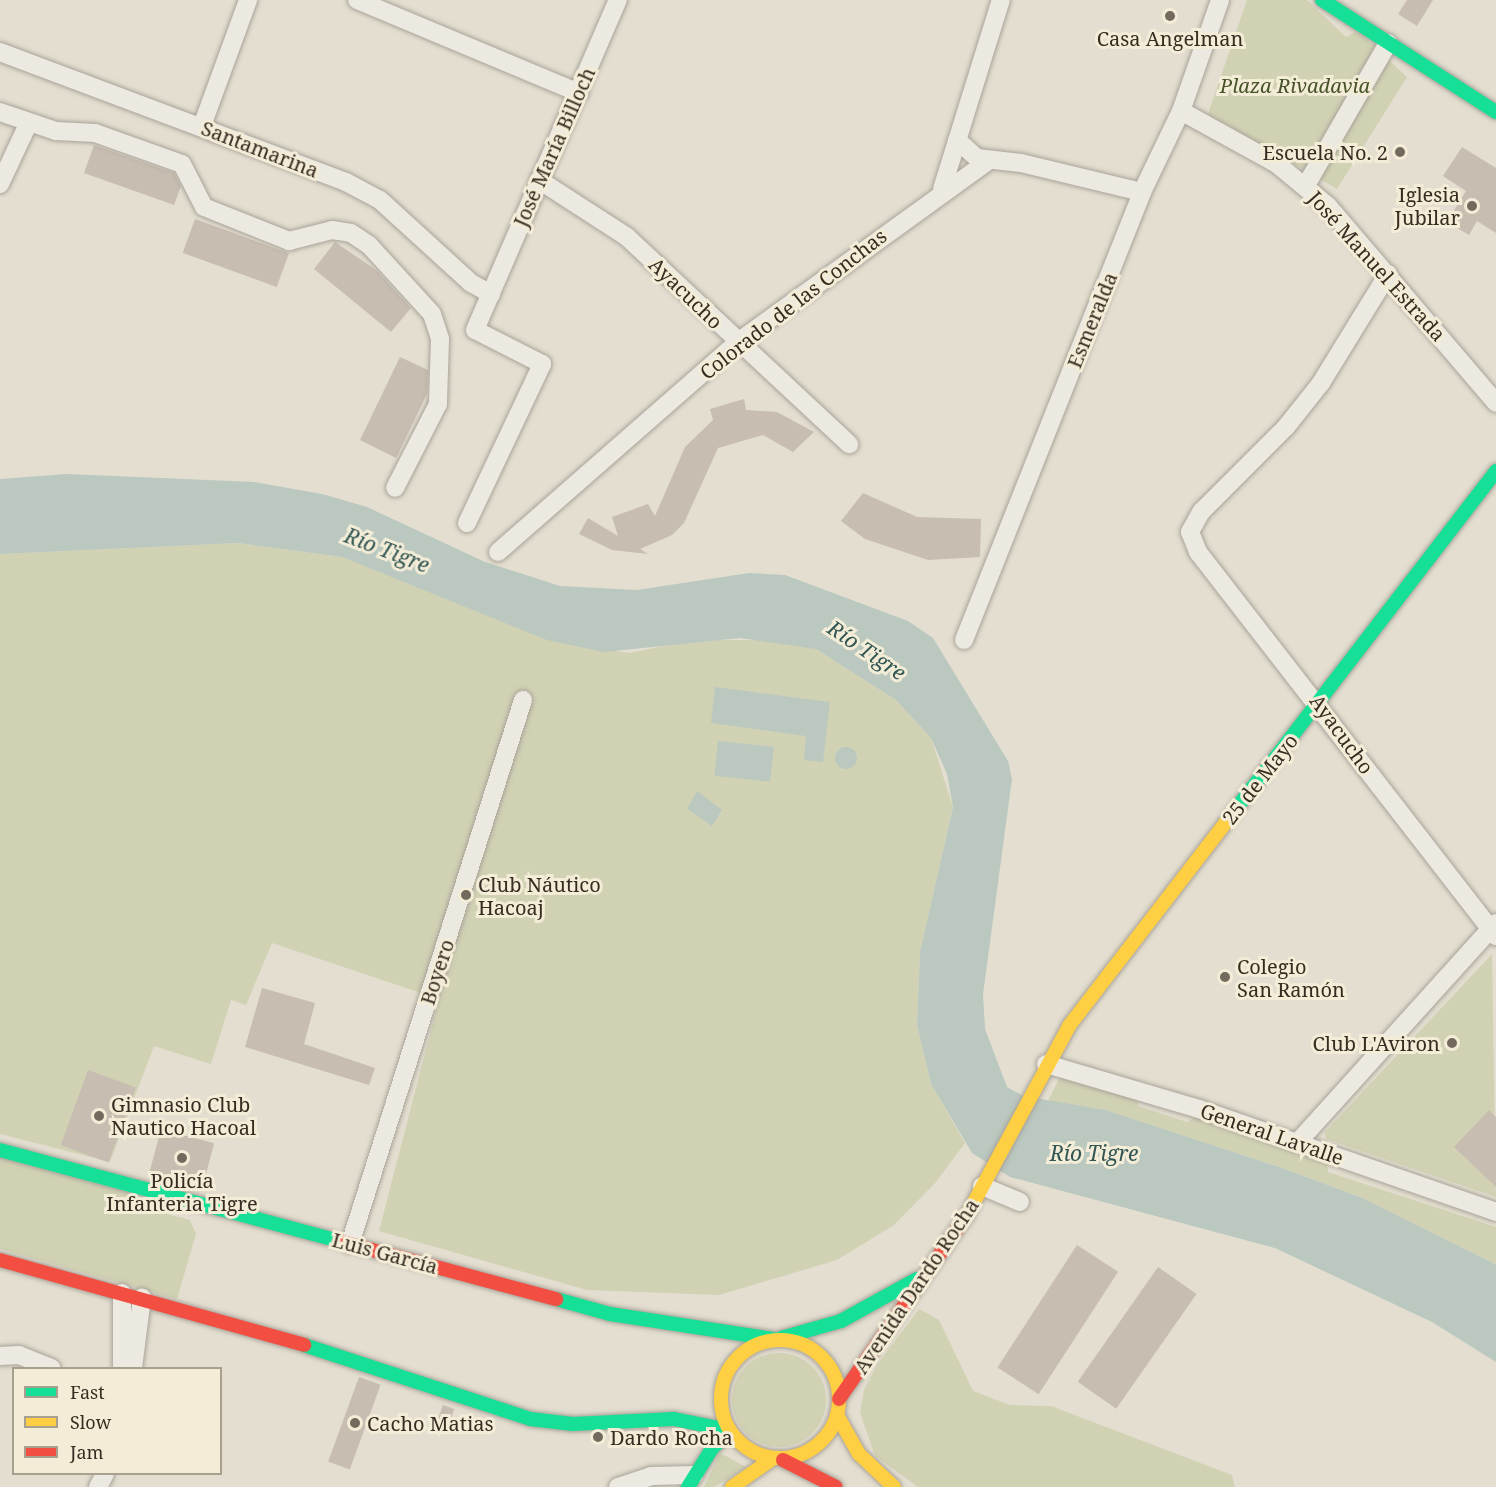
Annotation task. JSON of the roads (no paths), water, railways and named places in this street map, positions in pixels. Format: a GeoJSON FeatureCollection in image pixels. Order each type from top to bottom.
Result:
{"type":"FeatureCollection","features":[{"type":"Feature","properties":{"kind":"main road"},"geometry":{"type":"LineString","coordinates":[[1322,0],[1496,112]]}},
{"type":"Feature","properties":{"kind":"main road","name":"25 de Mayo"},"geometry":{"type":"LineString","coordinates":[[1031,1092],[1069,1026],[1496,471]]}},
{"type":"Feature","properties":{"kind":"main road","name":"Avenida Dardo Rocha"},"geometry":{"type":"LineString","coordinates":[[839,1399],[930,1270],[986,1179],[1031,1092]]}},
{"type":"Feature","properties":{"kind":"main road","name":"Luis García"},"geometry":{"type":"LineString","coordinates":[[0,1150],[610,1314],[777,1338],[874,1306],[930,1270]]}},
{"type":"Feature","properties":{"kind":"main road"},"geometry":{"type":"LineString","coordinates":[[0,1260],[340,1355],[530,1419],[573,1424],[674,1419],[729,1432]]}},
{"type":"Feature","properties":{"kind":"main road"},"geometry":{"type":"LineString","coordinates":[[732,1487],[778,1459],[816,1447],[837,1414],[839,1399],[823,1359],[777,1338],[745,1351],[727,1372],[720,1400],[729,1432],[744,1447],[778,1459],[836,1487]]}},
{"type":"Feature","properties":{"kind":"main road"},"geometry":{"type":"LineString","coordinates":[[837,1414],[859,1454],[894,1487]]}},
{"type":"Feature","properties":{"kind":"main road"},"geometry":{"type":"LineString","coordinates":[[691,1481],[712,1447],[729,1432]]}},
{"type":"Feature","properties":{"kind":"street"},"geometry":{"type":"LineString","coordinates":[[202,126],[248,0]]}},
{"type":"Feature","properties":{"kind":"street"},"geometry":{"type":"LineString","coordinates":[[357,0],[579,93]]}},
{"type":"Feature","properties":{"kind":"street","name":"José María Billoch"},"geometry":{"type":"LineString","coordinates":[[467,523],[542,364],[475,330],[618,0]]}},
{"type":"Feature","properties":{"kind":"street"},"geometry":{"type":"LineString","coordinates":[[942,189],[1001,0]]}},
{"type":"Feature","properties":{"kind":"street","name":"Esmeralda"},"geometry":{"type":"LineString","coordinates":[[964,640],[1142,192],[1181,111],[1220,0]]}},
{"type":"Feature","properties":{"kind":"street"},"geometry":{"type":"LineString","coordinates":[[1305,187],[1388,43]]}},
{"type":"Feature","properties":{"kind":"street","name":"Santamarina"},"geometry":{"type":"LineString","coordinates":[[0,52],[202,126],[380,200],[471,283],[491,294]]}},
{"type":"Feature","properties":{"kind":"street","name":"José Manuel Estrada"},"geometry":{"type":"LineString","coordinates":[[1181,111],[1277,164],[1305,187],[1388,274],[1496,403]]}},
{"type":"Feature","properties":{"kind":"street"},"geometry":{"type":"LineString","coordinates":[[0,112],[56,131],[95,133],[182,164],[204,207],[289,241],[332,230],[351,233],[369,245],[432,314],[440,339],[438,404],[395,488]]}},
{"type":"Feature","properties":{"kind":"street"},"geometry":{"type":"LineString","coordinates":[[0,184],[29,122]]}},
{"type":"Feature","properties":{"kind":"street"},"geometry":{"type":"LineString","coordinates":[[957,140],[968,155],[1142,192]]}},
{"type":"Feature","properties":{"kind":"street","name":"Colorado de las Conchas"},"geometry":{"type":"LineString","coordinates":[[498,552],[738,342],[942,189],[989,160]]}},
{"type":"Feature","properties":{"kind":"street","name":"Ayacucho"},"geometry":{"type":"LineString","coordinates":[[539,180],[627,237],[849,444]]}},
{"type":"Feature","properties":{"kind":"street","name":"Ayacucho"},"geometry":{"type":"LineString","coordinates":[[1388,274],[1321,383],[1286,427],[1201,512],[1190,532],[1198,552],[1319,703],[1494,930]]}},
{"type":"Feature","properties":{"kind":"street","name":"Boyero"},"geometry":{"type":"LineString","coordinates":[[350,1244],[523,700]]}},
{"type":"Feature","properties":{"kind":"street"},"geometry":{"type":"LineString","coordinates":[[1298,1142],[1494,930]]}},
{"type":"Feature","properties":{"kind":"street","name":"General Lavalle"},"geometry":{"type":"LineString","coordinates":[[1046,1064],[1298,1142],[1496,1212]]}},
{"type":"Feature","properties":{"kind":"street"},"geometry":{"type":"LineString","coordinates":[[986,1179],[1020,1202]]}},
{"type":"Feature","properties":{"kind":"street"},"geometry":{"type":"LineString","coordinates":[[122,1293],[122,1367]]}},
{"type":"Feature","properties":{"kind":"street"},"geometry":{"type":"LineString","coordinates":[[133,1367],[142,1299]]}},
{"type":"Feature","properties":{"kind":"street"},"geometry":{"type":"LineString","coordinates":[[0,1356],[19,1355],[49,1367]]}},
{"type":"Feature","properties":{"kind":"street"},"geometry":{"type":"LineString","coordinates":[[618,1487],[651,1476],[691,1481]]}},
{"type":"Feature","properties":{"kind":"water","name":"Río Tigre"},"geometry":{"type":"Polygon","coordinates":[[[67,474],[254,482],[322,494],[367,507],[485,562],[560,586],[637,590],[749,573],[785,575],[908,621],[933,638],[1008,761],[1012,779],[983,994],[985,1029],[1007,1087],[1023,1096],[1106,1110],[1282,1168],[1360,1197],[1496,1265],[1496,1362],[1432,1322],[1275,1248],[1010,1177],[972,1153],[931,1084],[917,1025],[920,952],[953,807],[947,774],[931,738],[896,700],[816,649],[740,638],[604,652],[547,640],[342,557],[238,543],[0,554],[0,479],[67,474]]]}},
{"type":"Feature","properties":{"kind":"water"},"geometry":{"type":"Polygon","coordinates":[[[715,687],[830,702],[823,762],[804,760],[806,736],[711,723],[715,687]]]}},
{"type":"Feature","properties":{"kind":"water"},"geometry":{"type":"Polygon","coordinates":[[[718,741],[774,747],[770,782],[714,776],[718,741]]]}},
{"type":"Feature","properties":{"kind":"water"},"geometry":{"type":"Polygon","coordinates":[[[846,747],[854,750],[857,758],[854,766],[846,769],[838,766],[835,758],[838,750],[846,747]]]}},
{"type":"Feature","properties":{"kind":"water"},"geometry":{"type":"Polygon","coordinates":[[[697,791],[722,810],[712,826],[687,809],[697,791]]]}},
{"type":"Feature","properties":{"kind":"place","name":"Casa Angelman"},"geometry":{"type":"Point","coordinates":[1170,16]}},
{"type":"Feature","properties":{"kind":"place","name":"Escuela No. 2"},"geometry":{"type":"Point","coordinates":[1400,152]}},
{"type":"Feature","properties":{"kind":"place","name":"Iglesia Jubilar"},"geometry":{"type":"Point","coordinates":[1472,206]}},
{"type":"Feature","properties":{"kind":"place","name":"Club Náutico Hacoaj"},"geometry":{"type":"Point","coordinates":[466,895]}},
{"type":"Feature","properties":{"kind":"place","name":"Colegio San Ramón"},"geometry":{"type":"Point","coordinates":[1225,977]}},
{"type":"Feature","properties":{"kind":"place","name":"Club L'Aviron"},"geometry":{"type":"Point","coordinates":[1452,1043]}},
{"type":"Feature","properties":{"kind":"place","name":"Gimnasio Club Nautico Hacoal"},"geometry":{"type":"Point","coordinates":[99,1116]}},
{"type":"Feature","properties":{"kind":"place","name":"Policía Infanteria Tigre"},"geometry":{"type":"Point","coordinates":[182,1158]}},
{"type":"Feature","properties":{"kind":"place","name":"Cacho Matias"},"geometry":{"type":"Point","coordinates":[355,1423]}},
{"type":"Feature","properties":{"kind":"place","name":"Dardo Rocha"},"geometry":{"type":"Point","coordinates":[598,1437]}},
{"type":"Feature","properties":{"kind":"park label","name":"Plaza Rivadavia"},"geometry":{"type":"Point","coordinates":[1295,85]}}]}
